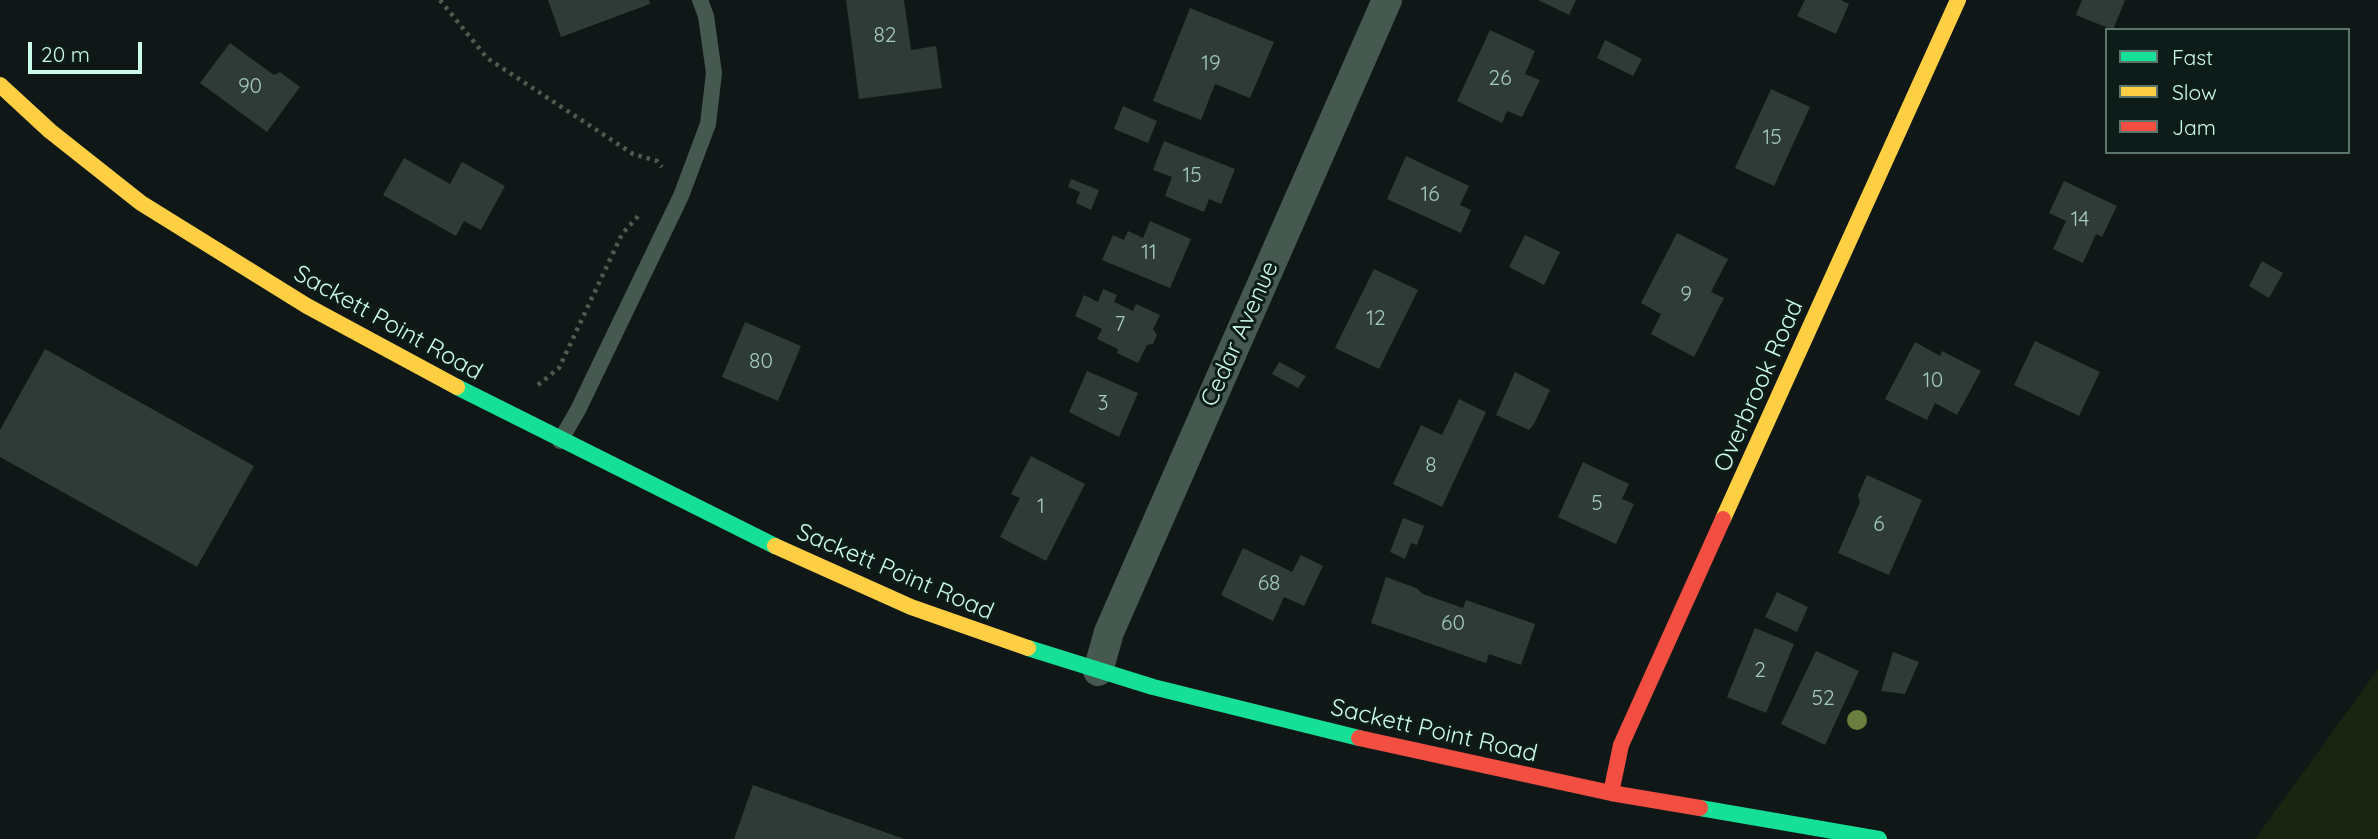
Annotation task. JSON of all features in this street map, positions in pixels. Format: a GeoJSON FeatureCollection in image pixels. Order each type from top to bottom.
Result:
{"type":"FeatureCollection","features":[{"type":"Feature","properties":{"kind":"street","name":"Cedar Avenue"},"geometry":{"type":"LineString","coordinates":[[1098,671],[1109,632],[1387,0]]}},
{"type":"Feature","properties":{"kind":"street","name":"Overbrook Road"},"geometry":{"type":"LineString","coordinates":[[1611,793],[1621,745],[1958,0]]}},
{"type":"Feature","properties":{"kind":"street","name":"Sackett Point Road"},"geometry":{"type":"LineString","coordinates":[[0,85],[50,131],[141,203],[307,306],[560,441],[817,566],[911,607],[1098,671],[1383,744],[1611,793],[1879,839]]}},
{"type":"Feature","properties":{"kind":"lane"},"geometry":{"type":"LineString","coordinates":[[560,441],[578,410],[681,196],[708,124],[714,73],[706,16],[700,0]]}},
{"type":"Feature","properties":{"kind":"path"},"geometry":{"type":"LineString","coordinates":[[440,0],[487,58],[633,154],[657,160],[663,169]]}},
{"type":"Feature","properties":{"kind":"path"},"geometry":{"type":"LineString","coordinates":[[535,387],[559,368],[622,234],[644,209]]}},
{"type":"Feature","properties":{"kind":"green space"},"geometry":{"type":"Polygon","coordinates":[[[2378,669],[2378,839],[2255,839],[2378,669]]]}},
{"type":"Feature","properties":{"kind":"building"},"geometry":{"type":"Polygon","coordinates":[[[548,0],[649,0],[650,4],[561,37],[548,0]]]}},
{"type":"Feature","properties":{"kind":"building"},"geometry":{"type":"Polygon","coordinates":[[[846,0],[904,0],[911,50],[936,46],[942,88],[859,99],[846,0]]]}},
{"type":"Feature","properties":{"kind":"building"},"geometry":{"type":"Polygon","coordinates":[[[1538,0],[1576,0],[1569,15],[1538,0]]]}},
{"type":"Feature","properties":{"kind":"building"},"geometry":{"type":"Polygon","coordinates":[[[1805,0],[1841,0],[1849,4],[1836,34],[1797,16],[1805,0]]]}},
{"type":"Feature","properties":{"kind":"building"},"geometry":{"type":"Polygon","coordinates":[[[2082,0],[2125,0],[2114,28],[2076,15],[2082,0]]]}},
{"type":"Feature","properties":{"kind":"building"},"geometry":{"type":"Polygon","coordinates":[[[1190,8],[1274,42],[1250,98],[1215,84],[1201,120],[1153,101],[1190,8]]]}},
{"type":"Feature","properties":{"kind":"building"},"geometry":{"type":"Polygon","coordinates":[[[1490,30],[1535,51],[1525,74],[1540,80],[1522,117],[1507,111],[1502,123],[1457,101],[1490,30]]]}},
{"type":"Feature","properties":{"kind":"building"},"geometry":{"type":"Polygon","coordinates":[[[1605,40],[1642,59],[1633,76],[1597,58],[1605,40]]]}},
{"type":"Feature","properties":{"kind":"building"},"geometry":{"type":"Polygon","coordinates":[[[230,43],[274,75],[280,72],[300,87],[267,132],[200,83],[230,43]]]}},
{"type":"Feature","properties":{"kind":"building"},"geometry":{"type":"Polygon","coordinates":[[[1771,89],[1810,107],[1774,186],[1735,168],[1771,89]]]}},
{"type":"Feature","properties":{"kind":"building"},"geometry":{"type":"Polygon","coordinates":[[[1123,106],[1157,121],[1148,143],[1114,129],[1123,106]]]}},
{"type":"Feature","properties":{"kind":"building"},"geometry":{"type":"Polygon","coordinates":[[[1164,141],[1235,169],[1221,204],[1209,199],[1204,212],[1165,196],[1172,177],[1153,170],[1164,141]]]}},
{"type":"Feature","properties":{"kind":"building"},"geometry":{"type":"Polygon","coordinates":[[[1406,156],[1469,186],[1460,205],[1471,210],[1461,233],[1387,199],[1406,156]]]}},
{"type":"Feature","properties":{"kind":"building"},"geometry":{"type":"Polygon","coordinates":[[[404,158],[450,184],[462,162],[505,186],[481,230],[464,221],[456,236],[383,195],[404,158]]]}},
{"type":"Feature","properties":{"kind":"building"},"geometry":{"type":"Polygon","coordinates":[[[1071,179],[1099,190],[1091,210],[1076,203],[1080,192],[1068,187],[1071,179]]]}},
{"type":"Feature","properties":{"kind":"building"},"geometry":{"type":"Polygon","coordinates":[[[2064,181],[2117,206],[2102,237],[2096,234],[2083,263],[2053,249],[2066,221],[2049,213],[2064,181]]]}},
{"type":"Feature","properties":{"kind":"building"},"geometry":{"type":"Polygon","coordinates":[[[1150,221],[1191,239],[1170,288],[1102,260],[1113,235],[1124,240],[1128,231],[1143,238],[1150,221]]]}},
{"type":"Feature","properties":{"kind":"building"},"geometry":{"type":"Polygon","coordinates":[[[1677,233],[1728,259],[1711,292],[1724,298],[1694,357],[1651,334],[1661,314],[1641,303],[1677,233]]]}},
{"type":"Feature","properties":{"kind":"building"},"geometry":{"type":"Polygon","coordinates":[[[1525,235],[1560,252],[1544,285],[1509,267],[1525,235]]]}},
{"type":"Feature","properties":{"kind":"building"},"geometry":{"type":"Polygon","coordinates":[[[2262,261],[2283,273],[2269,298],[2249,286],[2262,261]]]}},
{"type":"Feature","properties":{"kind":"building"},"geometry":{"type":"Polygon","coordinates":[[[1374,269],[1418,290],[1379,369],[1335,348],[1374,269]]]}},
{"type":"Feature","properties":{"kind":"building"},"geometry":{"type":"Polygon","coordinates":[[[1103,289],[1117,295],[1114,302],[1133,311],[1136,304],[1160,315],[1153,329],[1157,335],[1153,344],[1147,345],[1138,363],[1097,339],[1102,329],[1075,316],[1084,295],[1098,302],[1103,289]]]}},
{"type":"Feature","properties":{"kind":"building"},"geometry":{"type":"Polygon","coordinates":[[[745,322],[801,346],[778,401],[722,377],[745,322]]]}},
{"type":"Feature","properties":{"kind":"building"},"geometry":{"type":"Polygon","coordinates":[[[2035,341],[2100,372],[2079,416],[2014,385],[2035,341]]]}},
{"type":"Feature","properties":{"kind":"building"},"geometry":{"type":"Polygon","coordinates":[[[1915,342],[1940,356],[1942,351],[1981,371],[1957,415],[1935,403],[1927,420],[1885,399],[1915,342]]]}},
{"type":"Feature","properties":{"kind":"building"},"geometry":{"type":"Polygon","coordinates":[[[45,349],[254,466],[197,567],[0,457],[0,430],[45,349]]]}},
{"type":"Feature","properties":{"kind":"building"},"geometry":{"type":"Polygon","coordinates":[[[1279,362],[1306,376],[1298,388],[1272,374],[1279,362]]]}},
{"type":"Feature","properties":{"kind":"building"},"geometry":{"type":"Polygon","coordinates":[[[1087,371],[1138,393],[1119,437],[1069,412],[1087,371]]]}},
{"type":"Feature","properties":{"kind":"building"},"geometry":{"type":"Polygon","coordinates":[[[1515,372],[1550,390],[1529,430],[1496,415],[1515,372]]]}},
{"type":"Feature","properties":{"kind":"building"},"geometry":{"type":"Polygon","coordinates":[[[1459,399],[1486,412],[1442,507],[1393,484],[1421,425],[1442,435],[1459,399]]]}},
{"type":"Feature","properties":{"kind":"building"},"geometry":{"type":"Polygon","coordinates":[[[1031,456],[1085,484],[1046,561],[1000,537],[1020,498],[1011,494],[1031,456]]]}},
{"type":"Feature","properties":{"kind":"building"},"geometry":{"type":"Polygon","coordinates":[[[1583,462],[1629,484],[1622,499],[1634,504],[1616,544],[1558,517],[1583,462]]]}},
{"type":"Feature","properties":{"kind":"building"},"geometry":{"type":"Polygon","coordinates":[[[1867,475],[1922,500],[1889,575],[1838,553],[1860,502],[1858,495],[1867,475]]]}},
{"type":"Feature","properties":{"kind":"building"},"geometry":{"type":"Polygon","coordinates":[[[1403,518],[1424,526],[1417,545],[1411,543],[1405,559],[1390,552],[1403,518]]]}},
{"type":"Feature","properties":{"kind":"building"},"geometry":{"type":"Polygon","coordinates":[[[1243,548],[1292,572],[1301,555],[1323,566],[1304,606],[1284,597],[1273,621],[1221,595],[1243,548]]]}},
{"type":"Feature","properties":{"kind":"building"},"geometry":{"type":"Polygon","coordinates":[[[1386,577],[1463,608],[1466,600],[1535,624],[1521,665],[1489,654],[1486,663],[1371,623],[1386,577]]]}},
{"type":"Feature","properties":{"kind":"building"},"geometry":{"type":"Polygon","coordinates":[[[1777,592],[1808,607],[1797,632],[1765,617],[1777,592]]]}},
{"type":"Feature","properties":{"kind":"building"},"geometry":{"type":"Polygon","coordinates":[[[1755,628],[1794,644],[1766,713],[1727,697],[1755,628]]]}},
{"type":"Feature","properties":{"kind":"building"},"geometry":{"type":"Polygon","coordinates":[[[1816,651],[1859,671],[1825,745],[1781,724],[1816,651]]]}},
{"type":"Feature","properties":{"kind":"building"},"geometry":{"type":"Polygon","coordinates":[[[1893,652],[1919,662],[1905,694],[1881,691],[1893,652]]]}},
{"type":"Feature","properties":{"kind":"building"},"geometry":{"type":"Polygon","coordinates":[[[753,785],[904,839],[734,839],[753,785]]]}},
{"type":"Feature","properties":{"kind":"traffic: fast"},"geometry":{"type":"LineString","coordinates":[[457,387],[775,546]]}},
{"type":"Feature","properties":{"kind":"traffic: fast"},"geometry":{"type":"LineString","coordinates":[[1028,648],[1153,687],[1359,738]]}},
{"type":"Feature","properties":{"kind":"traffic: fast"},"geometry":{"type":"LineString","coordinates":[[1700,808],[1879,839]]}},
{"type":"Feature","properties":{"kind":"traffic: slow"},"geometry":{"type":"LineString","coordinates":[[1723,519],[1958,0]]}},
{"type":"Feature","properties":{"kind":"traffic: slow"},"geometry":{"type":"LineString","coordinates":[[0,85],[50,131],[141,203],[307,306],[457,387]]}},
{"type":"Feature","properties":{"kind":"traffic: slow"},"geometry":{"type":"LineString","coordinates":[[775,546],[911,607],[1028,648]]}},
{"type":"Feature","properties":{"kind":"traffic: jam"},"geometry":{"type":"LineString","coordinates":[[1611,793],[1621,745],[1723,519]]}},
{"type":"Feature","properties":{"kind":"traffic: jam"},"geometry":{"type":"LineString","coordinates":[[1359,738],[1611,793],[1700,808]]}}]}
